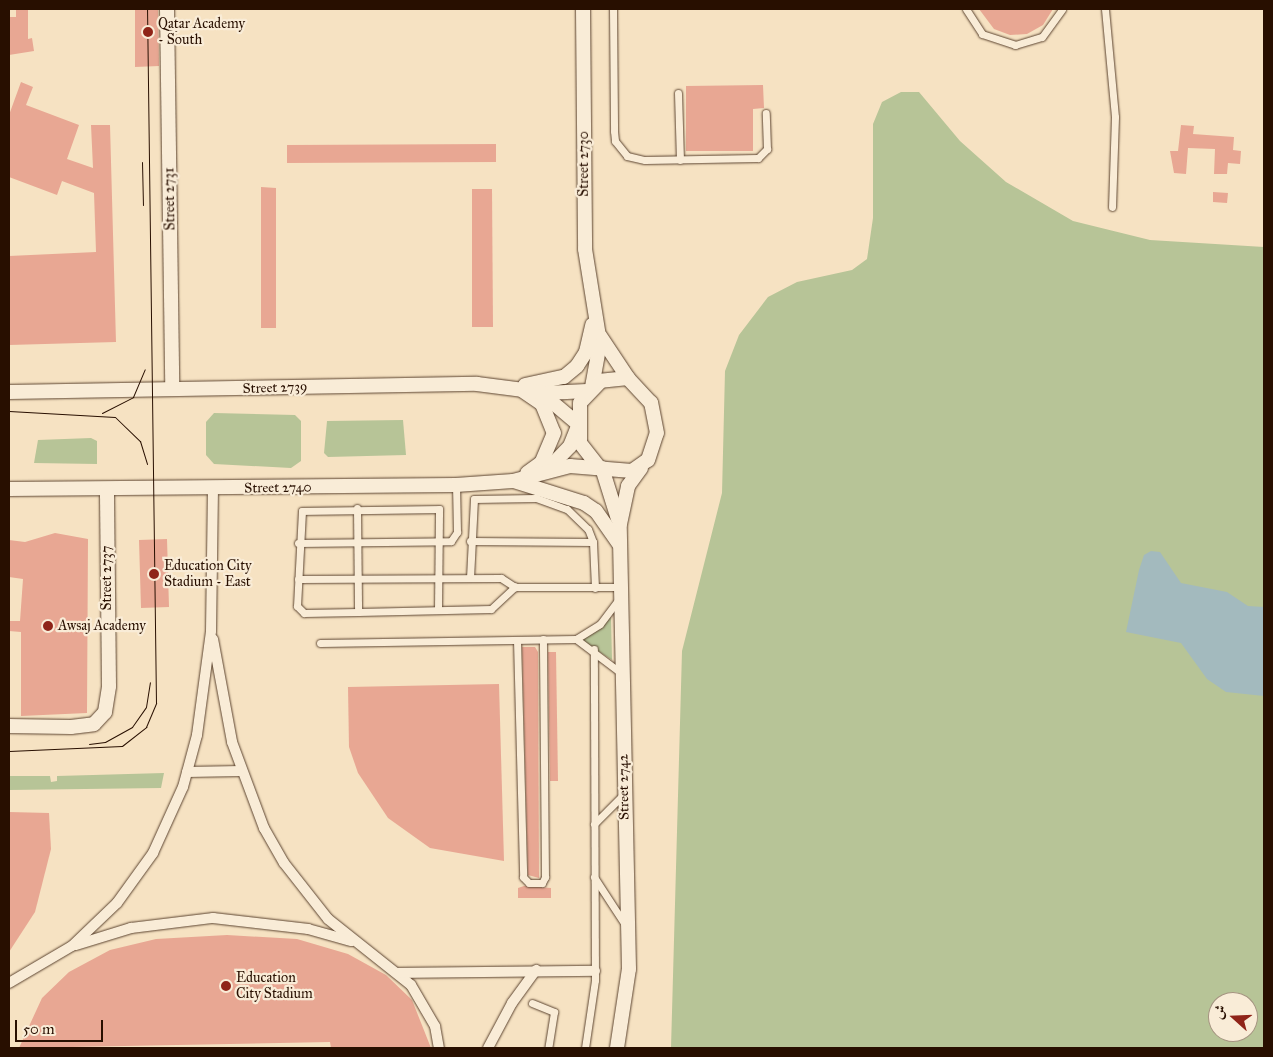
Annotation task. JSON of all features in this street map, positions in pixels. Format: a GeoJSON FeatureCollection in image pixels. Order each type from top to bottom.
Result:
{"type":"FeatureCollection","features":[{"type":"Feature","properties":{"kind":"street","name":"Street 2731"},"geometry":{"type":"LineString","coordinates":[[167,9],[172,389]]}},
{"type":"Feature","properties":{"kind":"street","name":"Street 2730"},"geometry":{"type":"LineString","coordinates":[[583,9],[585,248],[593,319],[600,343],[590,389]]}},
{"type":"Feature","properties":{"kind":"street","name":"Street 2730"},"geometry":{"type":"LineString","coordinates":[[593,319],[609,354],[628,378]]}},
{"type":"Feature","properties":{"kind":"street"},"geometry":{"type":"LineString","coordinates":[[514,386],[564,377],[586,352],[593,319]]}},
{"type":"Feature","properties":{"kind":"street"},"geometry":{"type":"LineString","coordinates":[[546,472],[570,446],[577,426],[590,389],[611,377],[628,378],[651,403],[655,416],[653,451],[642,467],[622,473],[600,467],[584,452],[577,426]]}},
{"type":"Feature","properties":{"kind":"street","name":"Street 2739"},"geometry":{"type":"LineString","coordinates":[[9,392],[514,386],[540,391],[590,389]]}},
{"type":"Feature","properties":{"kind":"street"},"geometry":{"type":"LineString","coordinates":[[513,481],[542,463],[554,433],[542,404],[514,386]]}},
{"type":"Feature","properties":{"kind":"street","name":"Street 2739"},"geometry":{"type":"LineString","coordinates":[[540,391],[577,426]]}},
{"type":"Feature","properties":{"kind":"street","name":"Street 2742"},"geometry":{"type":"LineString","coordinates":[[600,467],[620,524]]}},
{"type":"Feature","properties":{"kind":"street","name":"Street 2740"},"geometry":{"type":"LineString","coordinates":[[9,489],[107,492],[456,485],[513,481],[546,472],[600,467]]}},
{"type":"Feature","properties":{"kind":"street","name":"Street 2742"},"geometry":{"type":"LineString","coordinates":[[617,1048],[629,969],[624,793],[622,590],[619,544],[620,524],[628,486],[642,467]]}},
{"type":"Feature","properties":{"kind":"street"},"geometry":{"type":"LineString","coordinates":[[513,481],[584,504],[596,511],[619,544]]}},
{"type":"Feature","properties":{"kind":"street"},"geometry":{"type":"LineString","coordinates":[[9,983],[72,946],[117,903],[153,854],[187,772],[211,631],[213,489]]}},
{"type":"Feature","properties":{"kind":"street","name":"Street 2737"},"geometry":{"type":"LineString","coordinates":[[9,726],[71,727],[94,724],[105,712],[109,686],[107,492]]}},
{"type":"Feature","properties":{"kind":"street"},"geometry":{"type":"LineString","coordinates":[[211,631],[241,770],[260,818],[284,863],[324,913],[354,942],[411,985],[430,1018],[439,1048]]}},
{"type":"Feature","properties":{"kind":"street"},"geometry":{"type":"LineString","coordinates":[[187,772],[241,770]]}},
{"type":"Feature","properties":{"kind":"street"},"geometry":{"type":"LineString","coordinates":[[72,946],[131,928],[213,918],[308,929],[354,942]]}},
{"type":"Feature","properties":{"kind":"street"},"geometry":{"type":"LineString","coordinates":[[397,973],[536,970],[595,971]]}},
{"type":"Feature","properties":{"kind":"street"},"geometry":{"type":"LineString","coordinates":[[488,1048],[512,1003],[536,970]]}},
{"type":"Feature","properties":{"kind":"lane"},"geometry":{"type":"LineString","coordinates":[[613,9],[615,141],[626,156],[636,160],[762,156],[767,149],[766,113]]}},
{"type":"Feature","properties":{"kind":"lane"},"geometry":{"type":"LineString","coordinates":[[966,9],[982,34],[1015,45],[1042,37],[1062,9]]}},
{"type":"Feature","properties":{"kind":"lane"},"geometry":{"type":"LineString","coordinates":[[1105,9],[1115,117],[1112,207]]}},
{"type":"Feature","properties":{"kind":"lane"},"geometry":{"type":"LineString","coordinates":[[678,93],[680,160]]}},
{"type":"Feature","properties":{"kind":"lane"},"geometry":{"type":"LineString","coordinates":[[298,543],[450,541],[457,532],[456,485]]}},
{"type":"Feature","properties":{"kind":"lane"},"geometry":{"type":"LineString","coordinates":[[470,578],[470,505],[479,497],[536,498],[560,506],[579,517],[593,542],[595,588]]}},
{"type":"Feature","properties":{"kind":"lane"},"geometry":{"type":"LineString","coordinates":[[357,508],[358,612]]}},
{"type":"Feature","properties":{"kind":"lane"},"geometry":{"type":"LineString","coordinates":[[438,610],[439,509],[357,508],[302,511],[298,543],[299,610],[358,612],[492,609],[515,587]]}},
{"type":"Feature","properties":{"kind":"lane"},"geometry":{"type":"LineString","coordinates":[[470,541],[593,542]]}},
{"type":"Feature","properties":{"kind":"lane"},"geometry":{"type":"LineString","coordinates":[[298,579],[501,578],[515,587],[622,590],[600,624],[576,639],[320,643]]}},
{"type":"Feature","properties":{"kind":"lane"},"geometry":{"type":"LineString","coordinates":[[576,639],[594,649],[624,676]]}},
{"type":"Feature","properties":{"kind":"lane"},"geometry":{"type":"LineString","coordinates":[[517,640],[523,877],[529,883],[542,883],[545,877],[543,640]]}},
{"type":"Feature","properties":{"kind":"lane"},"geometry":{"type":"LineString","coordinates":[[585,1048],[595,971],[594,649]]}},
{"type":"Feature","properties":{"kind":"lane"},"geometry":{"type":"LineString","coordinates":[[594,824],[624,793]]}},
{"type":"Feature","properties":{"kind":"lane"},"geometry":{"type":"LineString","coordinates":[[594,877],[627,927]]}},
{"type":"Feature","properties":{"kind":"lane"},"geometry":{"type":"LineString","coordinates":[[532,1003],[554,1012],[548,1048]]}},
{"type":"Feature","properties":{"kind":"green space"},"geometry":{"type":"Polygon","coordinates":[[[901,92],[919,92],[960,141],[1006,182],[1073,221],[1150,240],[1264,247],[1264,1048],[671,1048],[682,651],[722,493],[725,371],[739,335],[768,297],[797,282],[852,270],[867,259],[873,218],[873,124],[882,102],[901,92]]]}},
{"type":"Feature","properties":{"kind":"green space"},"geometry":{"type":"Polygon","coordinates":[[[214,413],[295,415],[301,421],[301,461],[291,468],[214,464],[206,455],[206,422],[214,413]]]}},
{"type":"Feature","properties":{"kind":"green space"},"geometry":{"type":"Polygon","coordinates":[[[403,420],[406,455],[328,457],[324,453],[327,421],[403,420]]]}},
{"type":"Feature","properties":{"kind":"green space"},"geometry":{"type":"Polygon","coordinates":[[[91,438],[97,441],[97,464],[34,463],[38,440],[91,438]]]}},
{"type":"Feature","properties":{"kind":"green space"},"geometry":{"type":"Polygon","coordinates":[[[611,617],[612,660],[581,640],[611,617]]]}},
{"type":"Feature","properties":{"kind":"green space"},"geometry":{"type":"Polygon","coordinates":[[[164,773],[161,788],[9,790],[9,776],[50,776],[51,782],[57,781],[57,776],[164,773]]]}},
{"type":"Feature","properties":{"kind":"water"},"geometry":{"type":"Polygon","coordinates":[[[1151,551],[1160,552],[1181,583],[1227,592],[1248,606],[1264,607],[1264,696],[1226,692],[1207,679],[1181,643],[1126,632],[1139,570],[1144,555],[1151,551]]]}},
{"type":"Feature","properties":{"kind":"building"},"geometry":{"type":"Polygon","coordinates":[[[16,9],[28,9],[28,39],[32,38],[34,51],[9,55],[9,17],[16,17],[16,9]]]}},
{"type":"Feature","properties":{"kind":"building"},"geometry":{"type":"Polygon","coordinates":[[[135,9],[158,9],[159,66],[135,67],[135,9]]]}},
{"type":"Feature","properties":{"kind":"building"},"geometry":{"type":"Polygon","coordinates":[[[979,9],[1053,9],[1043,25],[1027,34],[1010,35],[994,29],[979,9]]]}},
{"type":"Feature","properties":{"kind":"building"},"geometry":{"type":"Polygon","coordinates":[[[21,82],[33,87],[26,105],[79,125],[67,159],[93,168],[91,125],[110,125],[116,342],[9,345],[9,256],[96,252],[94,193],[62,181],[57,195],[9,177],[9,115],[21,82]]]}},
{"type":"Feature","properties":{"kind":"building"},"geometry":{"type":"Polygon","coordinates":[[[763,85],[764,108],[753,109],[753,151],[686,151],[686,86],[763,85]]]}},
{"type":"Feature","properties":{"kind":"building"},"geometry":{"type":"Polygon","coordinates":[[[1181,125],[1194,126],[1193,134],[1234,137],[1233,150],[1241,151],[1240,164],[1228,163],[1227,174],[1214,174],[1215,149],[1188,148],[1186,174],[1174,173],[1170,151],[1178,151],[1181,125]]]}},
{"type":"Feature","properties":{"kind":"building"},"geometry":{"type":"Polygon","coordinates":[[[496,144],[496,162],[287,163],[287,145],[496,144]]]}},
{"type":"Feature","properties":{"kind":"building"},"geometry":{"type":"Polygon","coordinates":[[[261,187],[276,188],[276,328],[261,328],[261,187]]]}},
{"type":"Feature","properties":{"kind":"building"},"geometry":{"type":"Polygon","coordinates":[[[472,189],[492,189],[493,327],[472,327],[472,189]]]}},
{"type":"Feature","properties":{"kind":"building"},"geometry":{"type":"Polygon","coordinates":[[[1213,192],[1228,193],[1227,203],[1213,202],[1213,192]]]}},
{"type":"Feature","properties":{"kind":"building","name":"Awsaj Academy"},"geometry":{"type":"Polygon","coordinates":[[[55,533],[88,539],[87,713],[21,716],[21,632],[9,631],[9,621],[20,621],[23,579],[9,577],[9,540],[25,542],[55,533]]]}},
{"type":"Feature","properties":{"kind":"building"},"geometry":{"type":"Polygon","coordinates":[[[167,539],[169,607],[141,608],[139,540],[167,539]]]}},
{"type":"Feature","properties":{"kind":"building"},"geometry":{"type":"Polygon","coordinates":[[[522,647],[535,647],[538,652],[539,878],[528,875],[522,647]]]}},
{"type":"Feature","properties":{"kind":"building"},"geometry":{"type":"Polygon","coordinates":[[[548,652],[556,652],[558,781],[550,781],[548,652]]]}},
{"type":"Feature","properties":{"kind":"building"},"geometry":{"type":"Polygon","coordinates":[[[499,684],[504,861],[430,848],[388,818],[358,773],[349,747],[348,687],[499,684]]]}},
{"type":"Feature","properties":{"kind":"building"},"geometry":{"type":"Polygon","coordinates":[[[9,812],[49,813],[51,849],[35,912],[9,952],[9,812]]]}},
{"type":"Feature","properties":{"kind":"building"},"geometry":{"type":"Polygon","coordinates":[[[524,886],[551,888],[551,898],[518,898],[518,888],[524,886]]]}},
{"type":"Feature","properties":{"kind":"building","name":"Education City Stadium"},"geometry":{"type":"Polygon","coordinates":[[[227,935],[297,939],[348,954],[386,975],[412,1000],[431,1048],[331,1048],[330,1042],[19,1048],[42,998],[69,972],[110,950],[156,939],[227,935]]]}},
{"type":"Feature","properties":{"kind":"tram line"},"geometry":{"type":"LineString","coordinates":[[9,751],[122,746],[146,727],[156,703],[147,9]]}},
{"type":"Feature","properties":{"kind":"tram line"},"geometry":{"type":"LineString","coordinates":[[142,162],[143,205]]}},
{"type":"Feature","properties":{"kind":"tram line"},"geometry":{"type":"LineString","coordinates":[[102,413],[133,397],[145,369]]}},
{"type":"Feature","properties":{"kind":"tram line"},"geometry":{"type":"LineString","coordinates":[[9,411],[115,417],[140,441],[147,464]]}},
{"type":"Feature","properties":{"kind":"tram line"},"geometry":{"type":"LineString","coordinates":[[89,744],[105,742],[132,727],[146,707],[150,682]]}},
{"type":"Feature","properties":{"kind":"place","name":"Qatar Academy - South"},"geometry":{"type":"Point","coordinates":[148,32]}},
{"type":"Feature","properties":{"kind":"place","name":"Education City Stadium - East"},"geometry":{"type":"Point","coordinates":[154,574]}},
{"type":"Feature","properties":{"kind":"place","name":"Awsaj Academy"},"geometry":{"type":"Point","coordinates":[48,626]}},
{"type":"Feature","properties":{"kind":"place","name":"Education City Stadium"},"geometry":{"type":"Point","coordinates":[226,986]}}]}
